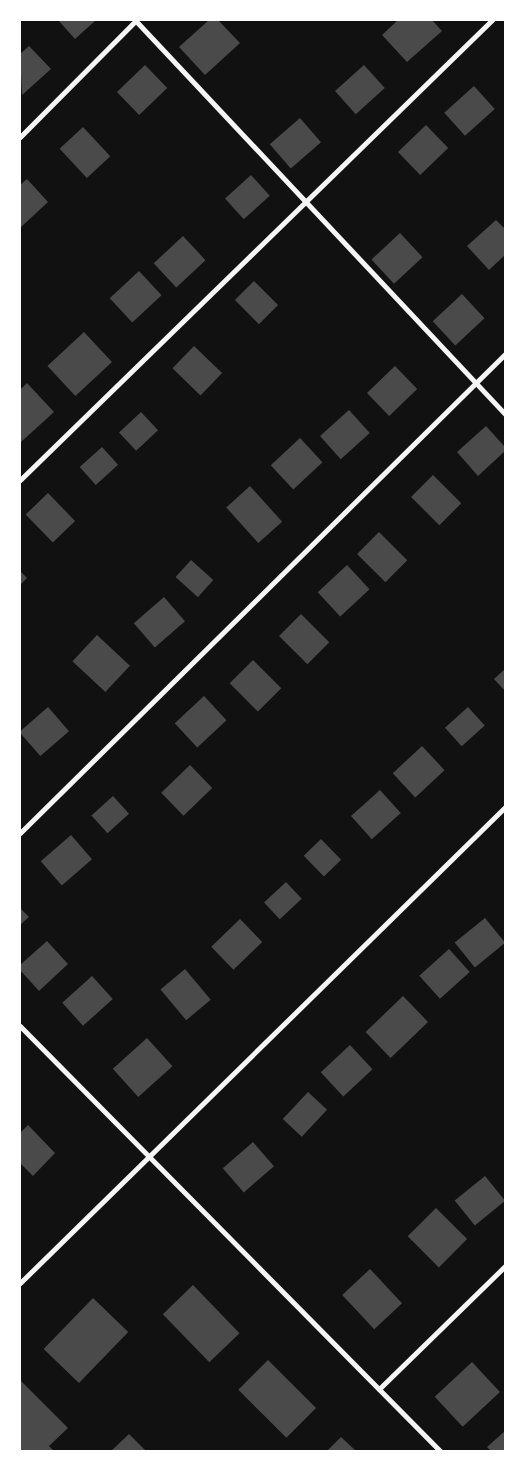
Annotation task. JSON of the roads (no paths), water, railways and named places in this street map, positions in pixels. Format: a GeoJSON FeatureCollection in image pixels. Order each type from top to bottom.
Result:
{"type":"FeatureCollection","features":[{"type":"Feature","properties":{"kind":"street"},"geometry":{"type":"LineString","coordinates":[[20,136],[136,20],[306,205],[505,414]]}},
{"type":"Feature","properties":{"kind":"street"},"geometry":{"type":"LineString","coordinates":[[20,480],[306,205],[492,20]]}},
{"type":"Feature","properties":{"kind":"street"},"geometry":{"type":"LineString","coordinates":[[20,833],[505,354]]}},
{"type":"Feature","properties":{"kind":"street"},"geometry":{"type":"LineString","coordinates":[[20,1283],[505,807]]}},
{"type":"Feature","properties":{"kind":"street"},"geometry":{"type":"LineString","coordinates":[[20,1026],[440,1451]]}},
{"type":"Feature","properties":{"kind":"street"},"geometry":{"type":"LineString","coordinates":[[379,1389],[505,1266]]}}]}
